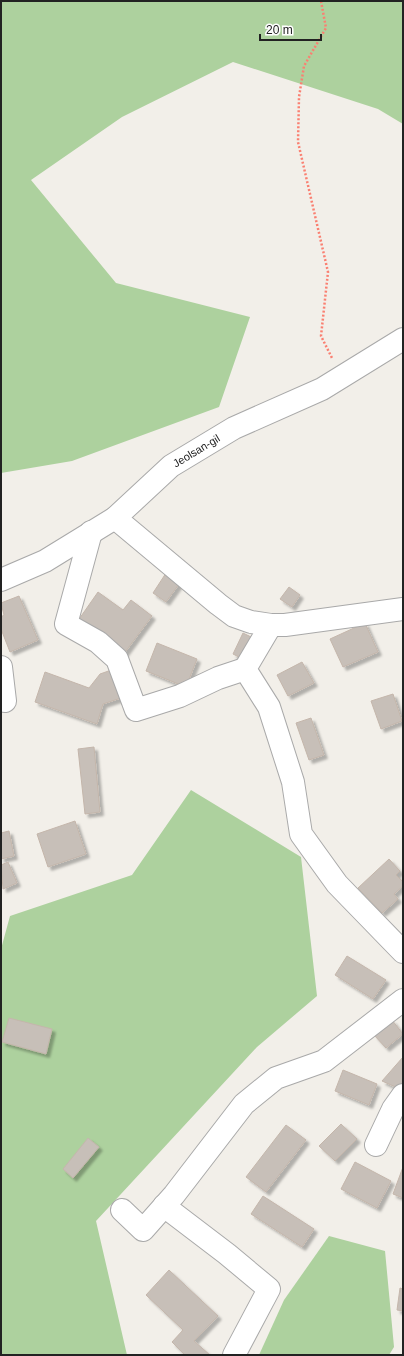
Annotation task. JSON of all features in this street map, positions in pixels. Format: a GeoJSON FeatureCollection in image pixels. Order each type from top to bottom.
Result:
{"type":"FeatureCollection","features":[{"type":"Feature","properties":{"kind":"street","name":"Jeolsan-gil"},"geometry":{"type":"LineString","coordinates":[[1,580],[45,561],[115,518],[171,466],[234,428],[322,389],[403,339]]}},
{"type":"Feature","properties":{"kind":"street"},"geometry":{"type":"LineString","coordinates":[[115,518],[229,612],[251,622],[285,626],[403,609]]}},
{"type":"Feature","properties":{"kind":"street"},"geometry":{"type":"LineString","coordinates":[[91,532],[66,624],[98,642],[118,659],[136,710],[180,696],[218,678],[245,668],[271,625]]}},
{"type":"Feature","properties":{"kind":"street"},"geometry":{"type":"LineString","coordinates":[[1,667],[5,701]]}},
{"type":"Feature","properties":{"kind":"street"},"geometry":{"type":"LineString","coordinates":[[245,668],[269,707],[293,782],[301,834],[337,884],[403,952]]}},
{"type":"Feature","properties":{"kind":"street"},"geometry":{"type":"LineString","coordinates":[[122,1210],[142,1230],[164,1206],[244,1104],[276,1078],[324,1061],[403,1000]]}},
{"type":"Feature","properties":{"kind":"street"},"geometry":{"type":"LineString","coordinates":[[376,1145],[393,1109],[403,1095]]}},
{"type":"Feature","properties":{"kind":"street"},"geometry":{"type":"LineString","coordinates":[[164,1206],[227,1254],[269,1289],[234,1355]]}},
{"type":"Feature","properties":{"kind":"path"},"geometry":{"type":"LineString","coordinates":[[321,1],[326,28],[304,66],[299,97],[298,142],[328,272],[321,336],[341,377]]}},
{"type":"Feature","properties":{"kind":"green space"},"geometry":{"type":"Polygon","coordinates":[[[1,1],[403,1],[403,124],[378,109],[233,62],[122,117],[31,180],[116,283],[250,317],[219,407],[72,461],[1,473],[1,1]]]}},
{"type":"Feature","properties":{"kind":"green space"},"geometry":{"type":"Polygon","coordinates":[[[191,790],[301,857],[317,996],[257,1047],[96,1221],[127,1355],[1,1355],[1,949],[10,916],[132,875],[191,790]]]}},
{"type":"Feature","properties":{"kind":"green space"},"geometry":{"type":"Polygon","coordinates":[[[329,1236],[385,1251],[394,1347],[389,1355],[259,1355],[284,1300],[329,1236]]]}},
{"type":"Feature","properties":{"kind":"building"},"geometry":{"type":"Polygon","coordinates":[[[168,570],[182,580],[166,602],[153,593],[168,570]]]}},
{"type":"Feature","properties":{"kind":"building"},"geometry":{"type":"Polygon","coordinates":[[[289,587],[300,595],[292,607],[280,599],[289,587]]]}},
{"type":"Feature","properties":{"kind":"building"},"geometry":{"type":"Polygon","coordinates":[[[98,592],[123,610],[131,600],[152,616],[123,655],[77,622],[98,592]]]}},
{"type":"Feature","properties":{"kind":"building"},"geometry":{"type":"Polygon","coordinates":[[[19,596],[38,640],[10,652],[1,629],[1,617],[4,615],[1,603],[19,596]]]}},
{"type":"Feature","properties":{"kind":"building"},"geometry":{"type":"Polygon","coordinates":[[[365,623],[378,652],[343,667],[330,639],[365,623]]]}},
{"type":"Feature","properties":{"kind":"building"},"geometry":{"type":"Polygon","coordinates":[[[243,633],[255,639],[245,660],[233,654],[243,633]]]}},
{"type":"Feature","properties":{"kind":"building"},"geometry":{"type":"Polygon","coordinates":[[[157,643],[197,659],[186,687],[146,671],[157,643]]]}},
{"type":"Feature","properties":{"kind":"building"},"geometry":{"type":"Polygon","coordinates":[[[302,662],[314,683],[288,696],[277,675],[302,662]]]}},
{"type":"Feature","properties":{"kind":"building"},"geometry":{"type":"Polygon","coordinates":[[[117,668],[127,696],[103,704],[97,724],[35,702],[45,672],[89,688],[100,674],[117,668]]]}},
{"type":"Feature","properties":{"kind":"building"},"geometry":{"type":"Polygon","coordinates":[[[393,694],[402,721],[381,729],[371,701],[393,694]]]}},
{"type":"Feature","properties":{"kind":"building"},"geometry":{"type":"Polygon","coordinates":[[[311,718],[324,755],[309,760],[296,723],[311,718]]]}},
{"type":"Feature","properties":{"kind":"building"},"geometry":{"type":"Polygon","coordinates":[[[94,747],[100,812],[85,814],[78,749],[94,747]]]}},
{"type":"Feature","properties":{"kind":"building"},"geometry":{"type":"Polygon","coordinates":[[[75,821],[86,854],[48,867],[37,834],[75,821]]]}},
{"type":"Feature","properties":{"kind":"building"},"geometry":{"type":"Polygon","coordinates":[[[9,831],[14,856],[1,859],[1,833],[9,831]]]}},
{"type":"Feature","properties":{"kind":"building"},"geometry":{"type":"Polygon","coordinates":[[[389,859],[400,871],[396,875],[403,882],[403,886],[394,894],[398,899],[382,913],[358,888],[389,859]]]}},
{"type":"Feature","properties":{"kind":"building"},"geometry":{"type":"Polygon","coordinates":[[[8,862],[17,883],[3,889],[1,865],[8,862]]]}},
{"type":"Feature","properties":{"kind":"building"},"geometry":{"type":"Polygon","coordinates":[[[347,956],[386,980],[373,999],[335,975],[347,956]]]}},
{"type":"Feature","properties":{"kind":"building"},"geometry":{"type":"Polygon","coordinates":[[[9,1018],[52,1029],[46,1054],[2,1042],[9,1018]]]}},
{"type":"Feature","properties":{"kind":"building"},"geometry":{"type":"Polygon","coordinates":[[[392,1020],[403,1034],[386,1048],[374,1035],[392,1020]]]}},
{"type":"Feature","properties":{"kind":"building"},"geometry":{"type":"Polygon","coordinates":[[[403,1057],[403,1082],[398,1088],[382,1081],[403,1057]]]}},
{"type":"Feature","properties":{"kind":"building"},"geometry":{"type":"Polygon","coordinates":[[[343,1070],[377,1084],[369,1105],[335,1091],[343,1070]]]}},
{"type":"Feature","properties":{"kind":"building"},"geometry":{"type":"Polygon","coordinates":[[[341,1124],[357,1139],[335,1161],[319,1146],[341,1124]]]}},
{"type":"Feature","properties":{"kind":"building"},"geometry":{"type":"Polygon","coordinates":[[[286,1125],[306,1140],[266,1192],[246,1177],[286,1125]]]}},
{"type":"Feature","properties":{"kind":"building"},"geometry":{"type":"Polygon","coordinates":[[[88,1138],[99,1147],[73,1178],[63,1169],[88,1138]]]}},
{"type":"Feature","properties":{"kind":"building"},"geometry":{"type":"Polygon","coordinates":[[[355,1162],[391,1181],[377,1208],[341,1189],[355,1162]]]}},
{"type":"Feature","properties":{"kind":"building"},"geometry":{"type":"Polygon","coordinates":[[[403,1167],[403,1198],[393,1194],[403,1167]]]}},
{"type":"Feature","properties":{"kind":"building"},"geometry":{"type":"Polygon","coordinates":[[[263,1196],[314,1229],[302,1247],[251,1214],[263,1196]]]}},
{"type":"Feature","properties":{"kind":"building"},"geometry":{"type":"Polygon","coordinates":[[[169,1270],[218,1316],[194,1341],[210,1355],[185,1355],[172,1342],[183,1330],[146,1295],[169,1270]]]}},
{"type":"Feature","properties":{"kind":"building"},"geometry":{"type":"Polygon","coordinates":[[[400,1288],[403,1289],[403,1311],[397,1310],[400,1288]]]}}]}
